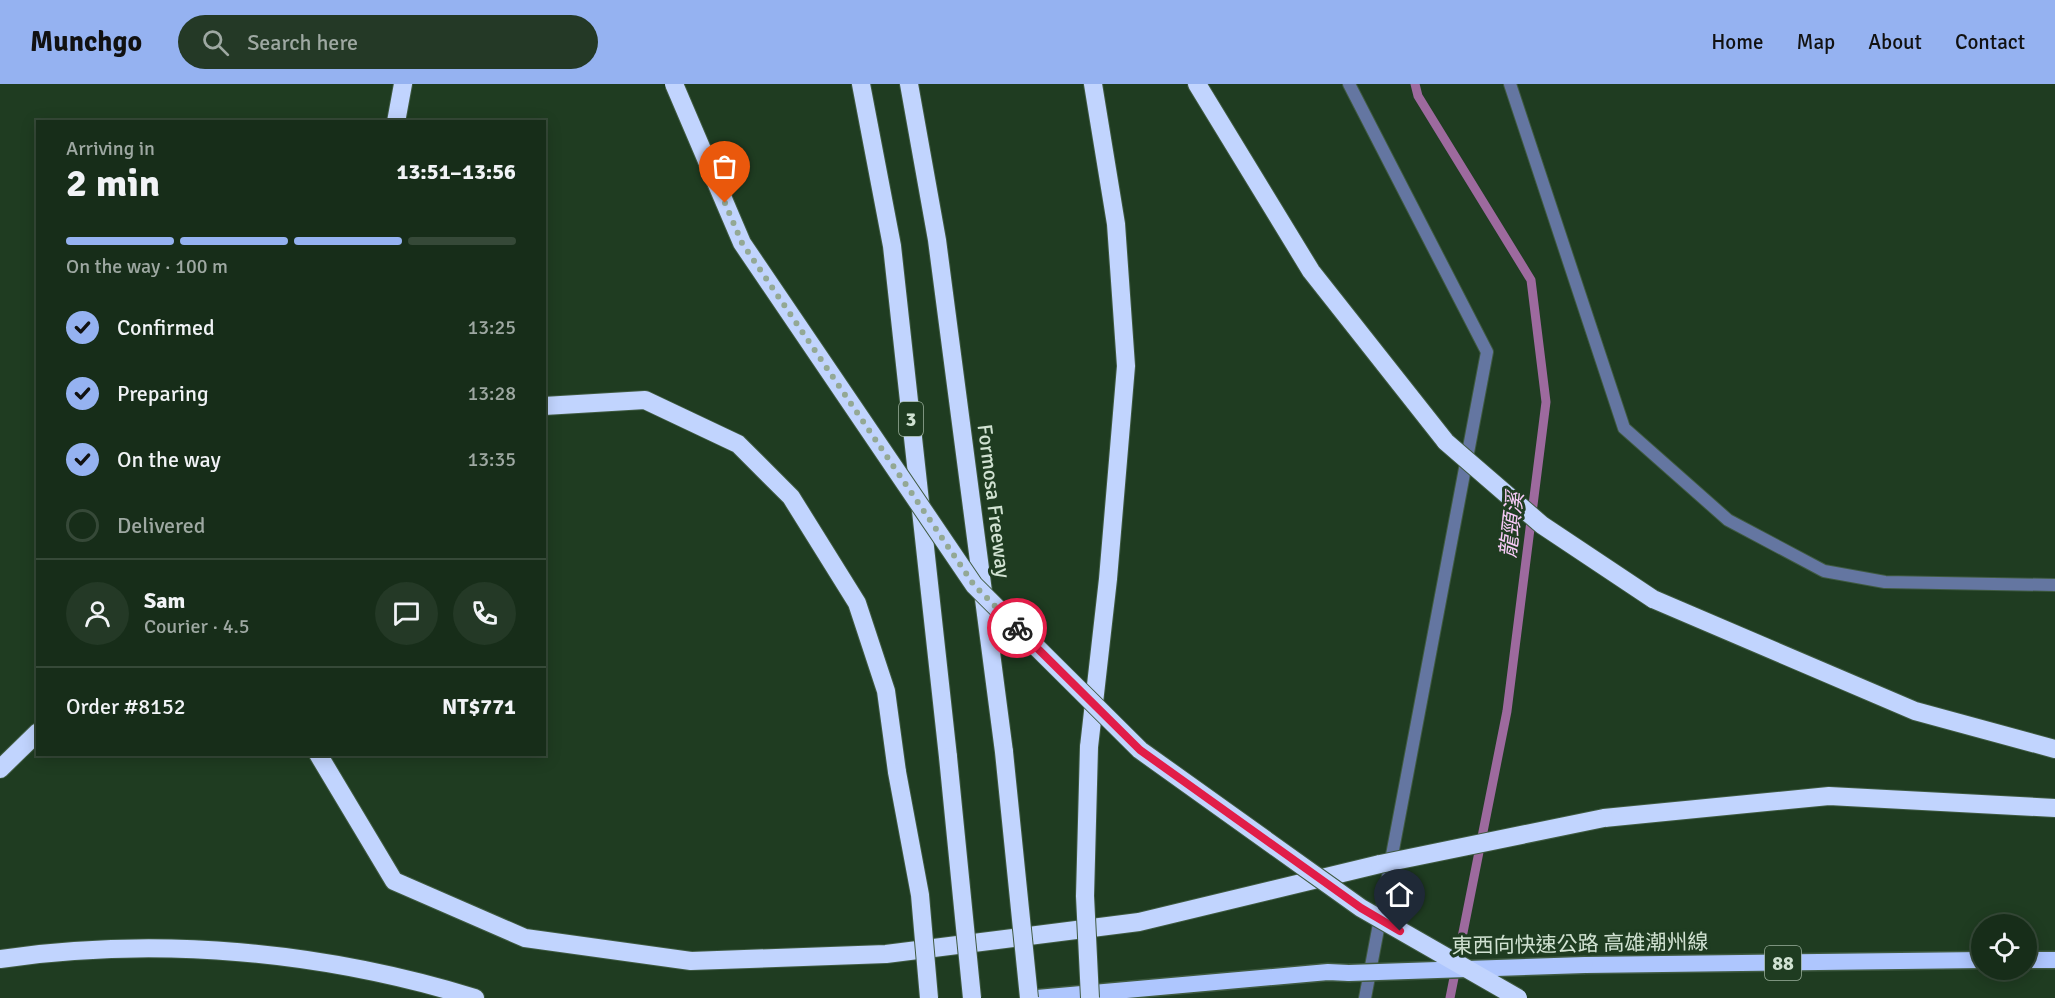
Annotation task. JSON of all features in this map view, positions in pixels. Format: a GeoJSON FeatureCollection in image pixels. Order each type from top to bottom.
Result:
{"type":"FeatureCollection","features":[{"type":"Feature","properties":{"kind":"highway"},"geometry":{"type":"LineString","coordinates":[[396,120],[403,84]]}},
{"type":"Feature","properties":{"kind":"highway"},"geometry":{"type":"LineString","coordinates":[[674,84],[742,243],[974,585],[1140,750],[1361,908],[1518,998]]}},
{"type":"Feature","properties":{"kind":"highway","name":"3"},"geometry":{"type":"LineString","coordinates":[[861,84],[892,246],[972,998]]}},
{"type":"Feature","properties":{"kind":"highway","name":"Formosa Freeway"},"geometry":{"type":"LineString","coordinates":[[909,84],[937,240],[1004,752],[1029,998]]}},
{"type":"Feature","properties":{"kind":"highway"},"geometry":{"type":"LineString","coordinates":[[1090,998],[1085,896],[1089,747],[1108,579],[1126,366],[1116,224],[1093,84]]}},
{"type":"Feature","properties":{"kind":"highway"},"geometry":{"type":"LineString","coordinates":[[1197,84],[1311,271],[1446,442],[1542,525],[1653,599],[1915,711],[2055,748]]}},
{"type":"Feature","properties":{"kind":"highway"},"geometry":{"type":"LineString","coordinates":[[546,406],[645,400],[738,444],[791,497],[857,603],[886,691],[897,772],[920,895],[929,998]]}},
{"type":"Feature","properties":{"kind":"highway"},"geometry":{"type":"LineString","coordinates":[[0,769],[36,734]]}},
{"type":"Feature","properties":{"kind":"highway"},"geometry":{"type":"LineString","coordinates":[[319,756],[394,881],[525,938],[691,961],[886,954],[1139,922],[1380,864],[1604,818],[1829,796],[2055,808]]}},
{"type":"Feature","properties":{"kind":"highway"},"geometry":{"type":"LineString","coordinates":[[0,959],[97,948],[168,948],[240,952],[381,973],[476,998]]}},
{"type":"Feature","properties":{"kind":"highway","name":"東西向快速公路 高雄潮州線"},"geometry":{"type":"LineString","coordinates":[[1037,998],[1328,972],[1585,965],[1971,960]]}},
{"type":"Feature","properties":{"kind":"highway"},"geometry":{"type":"LineString","coordinates":[[2037,960],[2055,960]]}},
{"type":"Feature","properties":{"kind":"lane"},"geometry":{"type":"LineString","coordinates":[[1349,84],[1487,352],[1365,998]]}},
{"type":"Feature","properties":{"kind":"lane"},"geometry":{"type":"LineString","coordinates":[[1510,84],[1624,428],[1728,520],[1824,571],[1885,582],[2055,585]]}},
{"type":"Feature","properties":{"kind":"waterway","name":"龍頸溪"},"geometry":{"type":"LineString","coordinates":[[1415,84],[1418,96],[1531,280],[1546,402],[1507,711],[1450,998]]}},
{"type":"Feature","properties":{"kind":"way so far"},"geometry":{"type":"LineString","coordinates":[[725,203],[742,243],[974,585],[1017,628]]}},
{"type":"Feature","properties":{"kind":"route"},"geometry":{"type":"LineString","coordinates":[[1017,628],[1140,750],[1361,908],[1400,931]]}}]}
